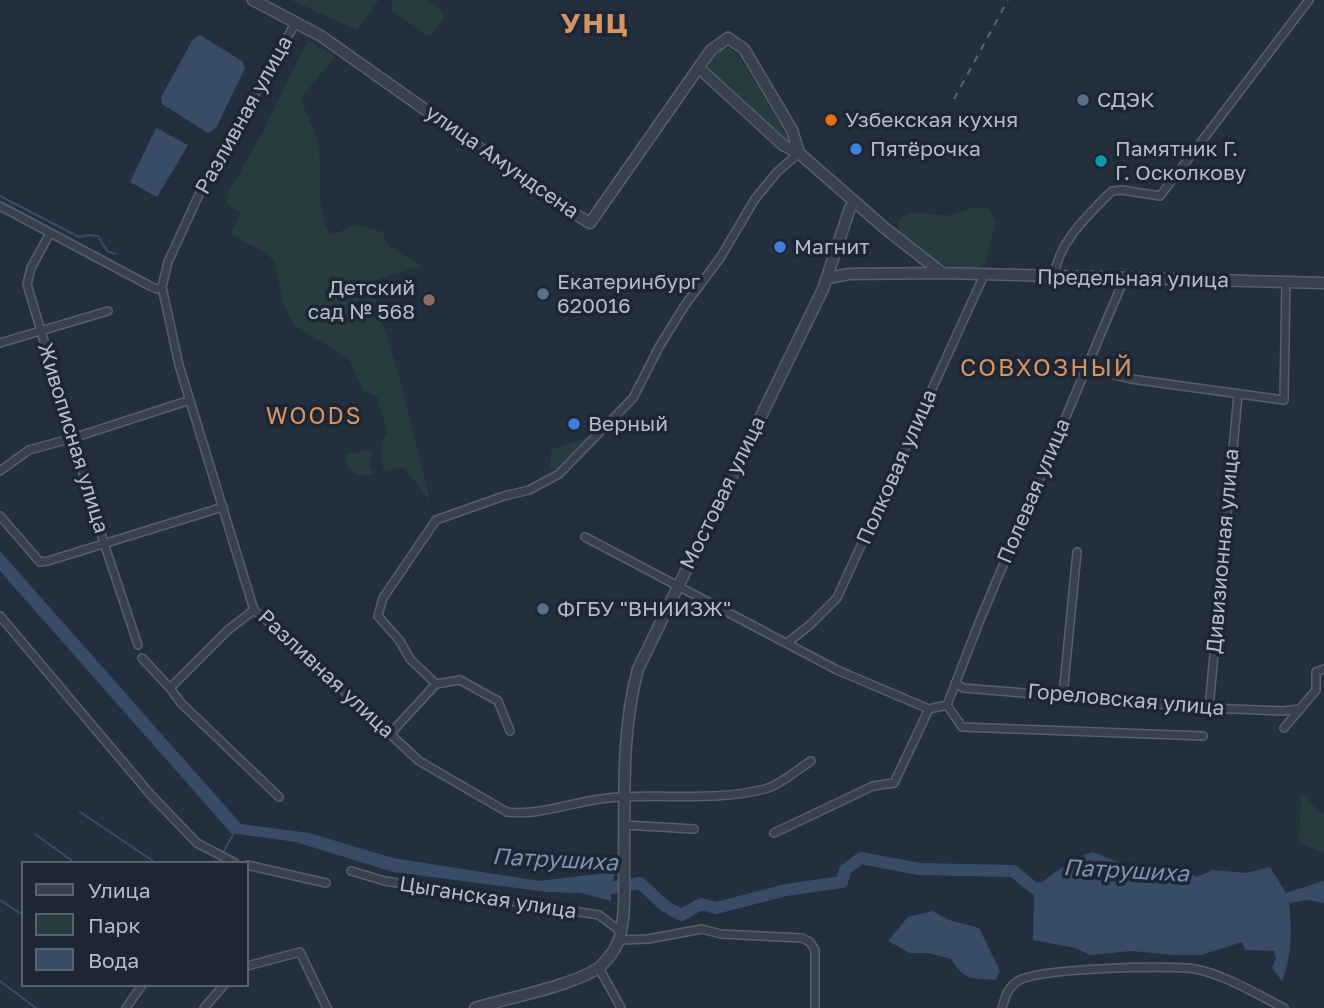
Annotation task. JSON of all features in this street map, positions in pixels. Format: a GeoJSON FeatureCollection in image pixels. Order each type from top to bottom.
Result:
{"type":"FeatureCollection","features":[{"type":"Feature","properties":{"kind":"street","name":"улица Амундсена"},"geometry":{"type":"LineString","coordinates":[[253,0],[321,36],[560,205],[590,223],[711,50],[728,38],[744,48],[792,130],[799,153]]}},
{"type":"Feature","properties":{"kind":"street"},"geometry":{"type":"LineString","coordinates":[[1054,277],[1055,267],[1067,241],[1112,191],[1160,196],[1309,0]]}},
{"type":"Feature","properties":{"kind":"street","name":"Разливная улица"},"geometry":{"type":"LineString","coordinates":[[296,22],[202,188],[167,262],[162,287],[179,365],[254,610],[419,761],[507,812],[524,814],[590,800],[624,797],[714,797],[768,789],[811,761]]}},
{"type":"Feature","properties":{"kind":"street"},"geometry":{"type":"LineString","coordinates":[[699,68],[783,145],[799,153],[854,202],[942,273]]}},
{"type":"Feature","properties":{"kind":"street"},"geometry":{"type":"LineString","coordinates":[[436,684],[410,659],[400,641],[378,616],[383,598],[436,520],[529,490],[559,474],[632,398],[679,315],[720,258],[755,199],[799,153]]}},
{"type":"Feature","properties":{"kind":"street","name":"Мостовая улица"},"geometry":{"type":"LineString","coordinates":[[620,935],[630,698],[638,669],[828,278],[854,202]]}},
{"type":"Feature","properties":{"kind":"street"},"geometry":{"type":"LineString","coordinates":[[0,206],[150,286],[157,289],[162,287]]}},
{"type":"Feature","properties":{"kind":"street","name":"Живописная улица"},"geometry":{"type":"LineString","coordinates":[[50,233],[31,268],[27,284],[104,543],[138,645]]}},
{"type":"Feature","properties":{"kind":"street","name":"Предельная улица"},"geometry":{"type":"LineString","coordinates":[[828,278],[849,274],[942,273],[1324,283]]}},
{"type":"Feature","properties":{"kind":"street","name":"Полковая улица"},"geometry":{"type":"LineString","coordinates":[[787,643],[837,598],[984,275]]}},
{"type":"Feature","properties":{"kind":"street","name":"Полевая улица"},"geometry":{"type":"LineString","coordinates":[[947,705],[1124,279]]}},
{"type":"Feature","properties":{"kind":"street"},"geometry":{"type":"LineString","coordinates":[[1085,368],[1132,379],[1284,400],[1286,282]]}},
{"type":"Feature","properties":{"kind":"street"},"geometry":{"type":"LineString","coordinates":[[0,343],[108,311]]}},
{"type":"Feature","properties":{"kind":"street","name":"Дивизионная улица"},"geometry":{"type":"LineString","coordinates":[[1209,708],[1238,395]]}},
{"type":"Feature","properties":{"kind":"street"},"geometry":{"type":"LineString","coordinates":[[0,471],[29,450],[190,400]]}},
{"type":"Feature","properties":{"kind":"street"},"geometry":{"type":"LineString","coordinates":[[0,516],[40,562],[223,507]]}},
{"type":"Feature","properties":{"kind":"street"},"geometry":{"type":"LineString","coordinates":[[585,537],[836,670],[929,709],[947,705],[962,727],[1203,736]]}},
{"type":"Feature","properties":{"kind":"street"},"geometry":{"type":"LineString","coordinates":[[1063,695],[1077,552]]}},
{"type":"Feature","properties":{"kind":"street"},"geometry":{"type":"LineString","coordinates":[[170,688],[228,630],[254,610]]}},
{"type":"Feature","properties":{"kind":"street"},"geometry":{"type":"LineString","coordinates":[[0,616],[150,794],[197,843],[230,861]]}},
{"type":"Feature","properties":{"kind":"street"},"geometry":{"type":"LineString","coordinates":[[142,658],[181,703],[279,797]]}},
{"type":"Feature","properties":{"kind":"street"},"geometry":{"type":"LineString","coordinates":[[1284,728],[1316,691],[1316,672],[1324,669]]}},
{"type":"Feature","properties":{"kind":"street"},"geometry":{"type":"LineString","coordinates":[[390,734],[436,684],[460,680],[498,701],[510,731]]}},
{"type":"Feature","properties":{"kind":"street","name":"Гореловская улица"},"geometry":{"type":"LineString","coordinates":[[955,683],[963,688],[1209,708],[1283,711],[1299,709]]}},
{"type":"Feature","properties":{"kind":"street"},"geometry":{"type":"LineString","coordinates":[[774,833],[873,786],[894,783],[929,709]]}},
{"type":"Feature","properties":{"kind":"street"},"geometry":{"type":"LineString","coordinates":[[625,825],[694,829]]}},
{"type":"Feature","properties":{"kind":"street"},"geometry":{"type":"LineString","coordinates":[[248,865],[326,883]]}},
{"type":"Feature","properties":{"kind":"street","name":"Цыганская улица"},"geometry":{"type":"LineString","coordinates":[[351,871],[385,881],[599,915],[620,935]]}},
{"type":"Feature","properties":{"kind":"street"},"geometry":{"type":"LineString","coordinates":[[475,1008],[556,985],[598,968],[612,956],[620,935],[648,939],[702,929],[721,934],[802,938],[810,942],[815,950],[815,1008]]}},
{"type":"Feature","properties":{"kind":"street"},"geometry":{"type":"LineString","coordinates":[[248,966],[300,952],[327,1008]]}},
{"type":"Feature","properties":{"kind":"street"},"geometry":{"type":"LineString","coordinates":[[598,968],[621,1008]]}},
{"type":"Feature","properties":{"kind":"street"},"geometry":{"type":"LineString","coordinates":[[1002,1008],[1012,986],[1034,975],[1084,969],[1182,968],[1222,978],[1284,1008]]}},
{"type":"Feature","properties":{"kind":"street"},"geometry":{"type":"LineString","coordinates":[[125,1008],[141,987]]}},
{"type":"Feature","properties":{"kind":"street"},"geometry":{"type":"LineString","coordinates":[[204,1008],[222,987]]}},
{"type":"Feature","properties":{"kind":"green space"},"geometry":{"type":"Polygon","coordinates":[[[291,0],[379,0],[357,30],[291,0]]]}},
{"type":"Feature","properties":{"kind":"green space"},"geometry":{"type":"Polygon","coordinates":[[[392,0],[426,0],[443,12],[443,20],[432,35],[427,35],[391,10],[392,0]]]}},
{"type":"Feature","properties":{"kind":"green space"},"geometry":{"type":"Polygon","coordinates":[[[308,40],[334,58],[301,98],[318,144],[321,204],[325,225],[330,234],[340,232],[353,224],[383,232],[386,244],[421,266],[370,282],[399,376],[430,501],[403,467],[384,472],[382,451],[387,432],[377,397],[363,390],[349,359],[294,325],[283,303],[274,261],[264,252],[230,234],[241,212],[226,203],[228,193],[262,134],[308,40]]]}},
{"type":"Feature","properties":{"kind":"green space"},"geometry":{"type":"Polygon","coordinates":[[[729,48],[738,55],[789,138],[785,142],[710,71],[710,61],[719,49],[729,48]]]}},
{"type":"Feature","properties":{"kind":"green space"},"geometry":{"type":"Polygon","coordinates":[[[973,207],[989,209],[996,222],[985,264],[974,269],[951,267],[940,262],[899,233],[898,222],[910,214],[952,215],[973,207]]]}},
{"type":"Feature","properties":{"kind":"green space"},"geometry":{"type":"Polygon","coordinates":[[[588,437],[589,441],[557,470],[550,469],[551,450],[588,437]]]}},
{"type":"Feature","properties":{"kind":"green space"},"geometry":{"type":"Polygon","coordinates":[[[364,450],[372,451],[369,467],[375,474],[356,475],[346,465],[347,459],[344,456],[364,450]]]}},
{"type":"Feature","properties":{"kind":"green space"},"geometry":{"type":"Polygon","coordinates":[[[1301,792],[1324,814],[1324,853],[1299,842],[1301,792]]]}},
{"type":"Feature","properties":{"kind":"water"},"geometry":{"type":"Polygon","coordinates":[[[200,35],[242,61],[245,68],[216,128],[208,133],[162,104],[161,97],[193,39],[200,35]]]}},
{"type":"Feature","properties":{"kind":"water"},"geometry":{"type":"Polygon","coordinates":[[[156,128],[188,145],[157,197],[130,182],[156,128]]]}},
{"type":"Feature","properties":{"kind":"water"},"geometry":{"type":"Polygon","coordinates":[[[0,551],[241,824],[309,833],[393,858],[539,881],[615,872],[611,901],[581,893],[548,892],[393,872],[296,842],[231,833],[0,571],[0,551]]]}},
{"type":"Feature","properties":{"kind":"water"},"geometry":{"type":"Polygon","coordinates":[[[1093,852],[1145,873],[1182,865],[1196,877],[1213,870],[1246,873],[1270,867],[1286,893],[1324,881],[1324,903],[1307,900],[1289,903],[1290,942],[1282,981],[1272,968],[1276,958],[1274,951],[1245,950],[1242,942],[1201,955],[1131,951],[1090,955],[1076,948],[1033,940],[1034,888],[1075,858],[1093,852]]]}},
{"type":"Feature","properties":{"kind":"water"},"geometry":{"type":"Polygon","coordinates":[[[932,911],[949,920],[979,928],[1000,971],[996,980],[969,977],[960,971],[951,959],[929,953],[910,953],[888,941],[908,917],[932,911]]]}},
{"type":"Feature","properties":{"kind":"waterway"},"geometry":{"type":"LineString","coordinates":[[0,196],[79,237],[98,236],[107,251],[115,254]]}},
{"type":"Feature","properties":{"kind":"waterway"},"geometry":{"type":"LineString","coordinates":[[80,812],[153,861]]}},
{"type":"Feature","properties":{"kind":"waterway"},"geometry":{"type":"LineString","coordinates":[[222,854],[235,831]]}},
{"type":"Feature","properties":{"kind":"waterway"},"geometry":{"type":"LineString","coordinates":[[35,834],[72,861]]}},
{"type":"Feature","properties":{"kind":"waterway","name":"Патрушиха"},"geometry":{"type":"LineString","coordinates":[[597,888],[640,883],[665,906],[681,915],[701,904],[716,908],[786,890],[842,882],[845,870],[861,858],[919,869],[1013,871],[1034,888],[1047,889]]}},
{"type":"Feature","properties":{"kind":"waterway"},"geometry":{"type":"LineString","coordinates":[[0,900],[21,914]]}},
{"type":"Feature","properties":{"kind":"waterway"},"geometry":{"type":"LineString","coordinates":[[0,981],[36,1008]]}},
{"type":"Feature","properties":{"kind":"railway"},"geometry":{"type":"LineString","coordinates":[[954,99],[1008,0]]}},
{"type":"Feature","properties":{"kind":"place","name":"СДЭК"},"geometry":{"type":"Point","coordinates":[1083,100]}},
{"type":"Feature","properties":{"kind":"place","name":"Узбекская кухня"},"geometry":{"type":"Point","coordinates":[831,120]}},
{"type":"Feature","properties":{"kind":"place","name":"Пятёрочка"},"geometry":{"type":"Point","coordinates":[856,149]}},
{"type":"Feature","properties":{"kind":"place","name":"Памятник Г. Г. Осколкову"},"geometry":{"type":"Point","coordinates":[1101,161]}},
{"type":"Feature","properties":{"kind":"place","name":"Магнит"},"geometry":{"type":"Point","coordinates":[780,247]}},
{"type":"Feature","properties":{"kind":"place","name":"Екатеринбург 620016"},"geometry":{"type":"Point","coordinates":[543,294]}},
{"type":"Feature","properties":{"kind":"place","name":"Детский сад № 568"},"geometry":{"type":"Point","coordinates":[429,300]}},
{"type":"Feature","properties":{"kind":"place","name":"Верный"},"geometry":{"type":"Point","coordinates":[574,424]}},
{"type":"Feature","properties":{"kind":"place","name":"ФГБУ \"ВНИИЗЖ\""},"geometry":{"type":"Point","coordinates":[543,609]}},
{"type":"Feature","properties":{"kind":"district","name":"УНЦ"},"geometry":{"type":"Point","coordinates":[595,24]}},
{"type":"Feature","properties":{"kind":"district","name":"СОВХОЗНЫЙ"},"geometry":{"type":"Point","coordinates":[1047,368]}},
{"type":"Feature","properties":{"kind":"district","name":"WOODS"},"geometry":{"type":"Point","coordinates":[314,417]}}]}
